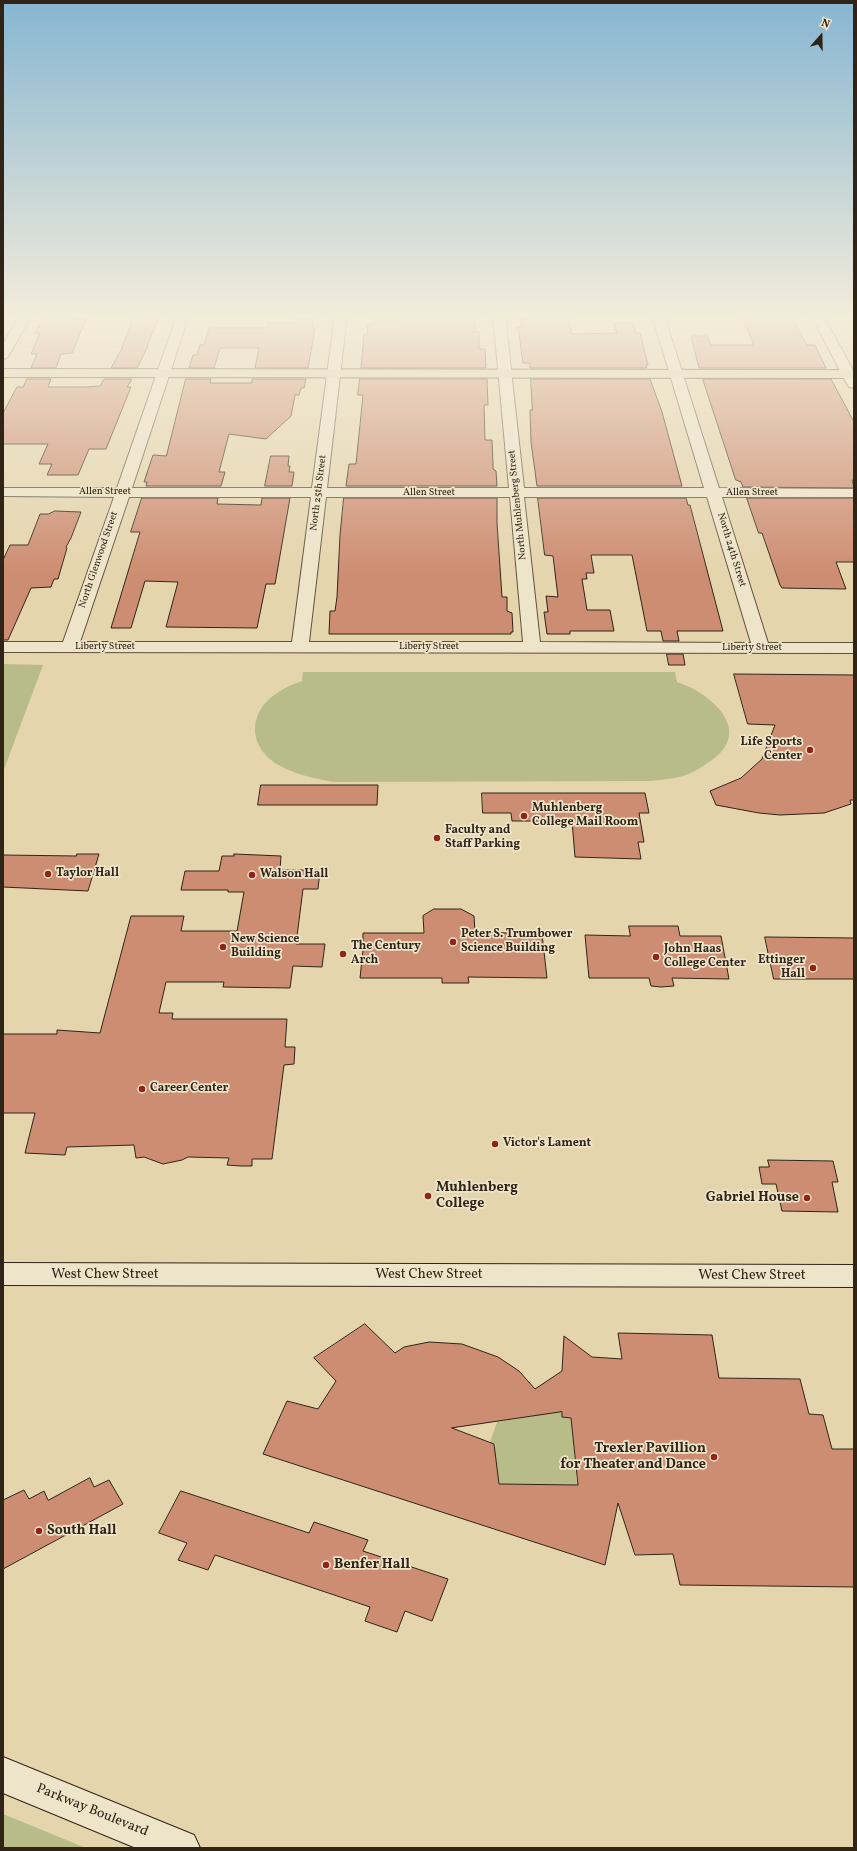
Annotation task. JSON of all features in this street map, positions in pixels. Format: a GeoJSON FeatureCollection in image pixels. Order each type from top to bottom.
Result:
{"type":"FeatureCollection","features":[{"type":"Feature","properties":{"kind":"street","name":"North Glenwood Street"},"geometry":{"type":"LineString","coordinates":[[70,647],[153,401]]}},
{"type":"Feature","properties":{"kind":"street","name":"North 25th Street"},"geometry":{"type":"LineString","coordinates":[[300,647],[330,401]]}},
{"type":"Feature","properties":{"kind":"street","name":"North Muhlenberg Street"},"geometry":{"type":"LineString","coordinates":[[507,401],[532,648]]}},
{"type":"Feature","properties":{"kind":"street","name":"North 24th Street"},"geometry":{"type":"LineString","coordinates":[[685,401],[761,648]]}},
{"type":"Feature","properties":{"kind":"street","name":"Allen Street"},"geometry":{"type":"LineString","coordinates":[[3,492],[854,493]]}},
{"type":"Feature","properties":{"kind":"street","name":"Liberty Street"},"geometry":{"type":"LineString","coordinates":[[3,647],[854,648]]}},
{"type":"Feature","properties":{"kind":"street","name":"West Chew Street"},"geometry":{"type":"LineString","coordinates":[[3,1274],[854,1276]]}},
{"type":"Feature","properties":{"kind":"street","name":"Parkway Boulevard"},"geometry":{"type":"LineString","coordinates":[[3,1775],[181,1848]]}},
{"type":"Feature","properties":{"kind":"green space"},"geometry":{"type":"Polygon","coordinates":[[[3,664],[43,665],[3,772],[3,664]]]}},
{"type":"Feature","properties":{"kind":"green space"},"geometry":{"type":"Polygon","coordinates":[[[303,672],[675,672],[677,682],[690,687],[707,698],[716,705],[723,714],[727,722],[729,732],[728,741],[722,751],[712,760],[687,775],[649,781],[333,782],[296,773],[275,763],[260,747],[256,737],[255,728],[261,709],[268,700],[277,693],[302,681],[303,672]]]}},
{"type":"Feature","properties":{"kind":"green space"},"geometry":{"type":"Polygon","coordinates":[[[563,1396],[562,1417],[571,1418],[577,1485],[499,1484],[490,1459],[496,1445],[490,1442],[497,1422],[533,1416],[533,1409],[563,1396]]]}},
{"type":"Feature","properties":{"kind":"green space"},"geometry":{"type":"Polygon","coordinates":[[[3,1814],[86,1848],[3,1848],[3,1814]]]}},
{"type":"Feature","properties":{"kind":"building"},"geometry":{"type":"Polygon","coordinates":[[[9,401],[125,401],[106,449],[89,449],[78,475],[47,475],[52,464],[39,464],[48,444],[3,444],[3,413],[9,401]]]}},
{"type":"Feature","properties":{"kind":"building"},"geometry":{"type":"Polygon","coordinates":[[[180,401],[294,401],[291,416],[266,439],[229,434],[219,472],[225,472],[221,486],[146,486],[147,482],[144,482],[153,455],[166,456],[180,401]]]}},
{"type":"Feature","properties":{"kind":"building"},"geometry":{"type":"Polygon","coordinates":[[[362,401],[488,401],[488,405],[484,405],[485,440],[492,440],[493,469],[496,471],[497,486],[346,486],[349,464],[356,464],[362,401]]]}},
{"type":"Feature","properties":{"kind":"building"},"geometry":{"type":"Polygon","coordinates":[[[532,401],[658,401],[682,486],[537,486],[531,442],[530,410],[532,410],[532,401]]]}},
{"type":"Feature","properties":{"kind":"building"},"geometry":{"type":"Polygon","coordinates":[[[710,401],[843,401],[854,422],[854,480],[852,480],[854,488],[743,487],[741,482],[736,480],[710,401]]]}},
{"type":"Feature","properties":{"kind":"building"},"geometry":{"type":"Polygon","coordinates":[[[271,456],[289,456],[289,472],[294,472],[292,486],[265,486],[271,456]]]}},
{"type":"Feature","properties":{"kind":"building"},"geometry":{"type":"Polygon","coordinates":[[[142,498],[218,498],[217,504],[261,505],[262,498],[290,498],[275,584],[266,584],[257,628],[166,627],[178,582],[145,581],[131,628],[111,628],[140,532],[131,532],[142,498]]]}},
{"type":"Feature","properties":{"kind":"building"},"geometry":{"type":"Polygon","coordinates":[[[344,498],[497,498],[497,523],[502,597],[507,597],[507,611],[512,613],[513,632],[511,632],[511,634],[329,634],[330,611],[335,611],[337,597],[340,535],[344,498]]]}},
{"type":"Feature","properties":{"kind":"building"},"geometry":{"type":"Polygon","coordinates":[[[538,498],[686,498],[688,505],[690,505],[723,631],[677,631],[679,641],[663,641],[661,631],[647,631],[632,555],[591,555],[594,573],[586,573],[587,579],[582,579],[587,610],[610,610],[614,631],[570,631],[570,634],[547,634],[544,612],[548,612],[546,596],[558,597],[553,556],[545,555],[538,498]]]}},
{"type":"Feature","properties":{"kind":"building"},"geometry":{"type":"Polygon","coordinates":[[[747,498],[854,498],[854,562],[836,562],[846,589],[782,588],[762,533],[759,533],[747,498]]]}},
{"type":"Feature","properties":{"kind":"building"},"geometry":{"type":"Polygon","coordinates":[[[55,511],[81,512],[66,547],[67,548],[58,579],[54,579],[51,587],[31,588],[8,640],[3,640],[3,560],[10,545],[28,545],[40,514],[48,514],[55,511]]]}},
{"type":"Feature","properties":{"kind":"building"},"geometry":{"type":"Polygon","coordinates":[[[667,654],[683,654],[685,665],[669,665],[667,654]]]}},
{"type":"Feature","properties":{"kind":"building","name":"Life Sports Center"},"geometry":{"type":"Polygon","coordinates":[[[734,674],[854,675],[854,800],[850,800],[851,804],[824,813],[780,815],[759,813],[716,805],[710,791],[741,778],[762,759],[775,725],[748,724],[734,674]]]}},
{"type":"Feature","properties":{"kind":"building"},"geometry":{"type":"Polygon","coordinates":[[[261,785],[378,785],[377,805],[258,805],[261,785]]]}},
{"type":"Feature","properties":{"kind":"building"},"geometry":{"type":"Polygon","coordinates":[[[482,793],[645,793],[649,813],[639,813],[644,842],[638,842],[641,859],[575,857],[572,821],[512,821],[511,813],[483,813],[482,793]]]}},
{"type":"Feature","properties":{"kind":"building","name":"Taylor Hall"},"geometry":{"type":"Polygon","coordinates":[[[77,854],[99,854],[88,891],[3,887],[3,855],[76,856],[77,854]]]}},
{"type":"Feature","properties":{"kind":"building","name":"Career Center"},"geometry":{"type":"Polygon","coordinates":[[[234,854],[281,856],[280,870],[320,870],[318,889],[303,889],[296,944],[325,944],[322,967],[293,966],[290,988],[223,987],[224,982],[166,982],[159,1013],[173,1013],[172,1019],[287,1019],[285,1047],[295,1047],[294,1064],[284,1065],[272,1159],[252,1159],[252,1166],[227,1165],[229,1158],[188,1157],[182,1160],[163,1164],[144,1157],[136,1158],[134,1145],[67,1147],[65,1155],[25,1153],[35,1113],[3,1113],[3,1034],[57,1034],[57,1030],[100,1033],[131,916],[184,916],[181,931],[237,931],[244,892],[228,892],[228,890],[181,890],[185,871],[219,871],[222,856],[234,856],[234,854]]]}},
{"type":"Feature","properties":{"kind":"building","name":"Peter S. Trumbower Science Building"},"geometry":{"type":"Polygon","coordinates":[[[434,909],[461,909],[474,916],[475,932],[542,934],[547,978],[468,977],[469,983],[442,983],[442,978],[360,978],[363,933],[424,933],[423,916],[434,909]]]}},
{"type":"Feature","properties":{"kind":"building","name":"John Haas College Center"},"geometry":{"type":"Polygon","coordinates":[[[629,926],[678,926],[680,936],[721,936],[729,979],[672,978],[674,986],[661,987],[651,986],[649,978],[589,978],[585,935],[630,936],[629,926]]]}},
{"type":"Feature","properties":{"kind":"building","name":"Ettinger Hall"},"geometry":{"type":"Polygon","coordinates":[[[765,937],[854,938],[854,979],[774,979],[765,937]]]}},
{"type":"Feature","properties":{"kind":"building","name":"Gabriel House"},"geometry":{"type":"Polygon","coordinates":[[[768,1160],[833,1161],[838,1182],[832,1182],[838,1212],[782,1211],[776,1184],[762,1184],[759,1167],[769,1167],[768,1160]]]}},
{"type":"Feature","properties":{"kind":"building","name":"Trexler Pavillion for Theater and Dance"},"geometry":{"type":"Polygon","coordinates":[[[365,1324],[395,1353],[404,1347],[429,1342],[462,1344],[498,1357],[519,1371],[535,1389],[562,1371],[564,1336],[592,1357],[622,1359],[618,1333],[712,1335],[719,1378],[800,1379],[809,1414],[823,1415],[832,1449],[854,1449],[854,1587],[680,1585],[673,1554],[635,1555],[618,1503],[605,1565],[263,1454],[287,1401],[318,1409],[336,1381],[314,1358],[365,1324]],[[562,1412],[452,1428],[494,1444],[499,1484],[578,1485],[571,1418],[562,1417],[562,1412]]]}},
{"type":"Feature","properties":{"kind":"building","name":"South Hall"},"geometry":{"type":"Polygon","coordinates":[[[90,1478],[94,1487],[109,1480],[123,1504],[3,1569],[3,1500],[24,1490],[29,1499],[44,1491],[48,1500],[90,1478]]]}},
{"type":"Feature","properties":{"kind":"building","name":"Benfer Hall"},"geometry":{"type":"Polygon","coordinates":[[[181,1491],[309,1533],[314,1522],[368,1540],[363,1551],[448,1579],[432,1621],[405,1611],[397,1632],[365,1621],[370,1607],[215,1555],[208,1570],[178,1560],[187,1543],[159,1533],[181,1491]]]}},
{"type":"Feature","properties":{"kind":"place","name":"Life Sports Center"},"geometry":{"type":"Point","coordinates":[810,750]}},
{"type":"Feature","properties":{"kind":"place","name":"Muhlenberg College Mail Room"},"geometry":{"type":"Point","coordinates":[524,816]}},
{"type":"Feature","properties":{"kind":"place","name":"Faculty and Staff Parking"},"geometry":{"type":"Point","coordinates":[437,838]}},
{"type":"Feature","properties":{"kind":"place","name":"Taylor Hall"},"geometry":{"type":"Point","coordinates":[48,874]}},
{"type":"Feature","properties":{"kind":"place","name":"Walson Hall"},"geometry":{"type":"Point","coordinates":[252,875]}},
{"type":"Feature","properties":{"kind":"place","name":"Peter S. Trumbower Science Building"},"geometry":{"type":"Point","coordinates":[453,942]}},
{"type":"Feature","properties":{"kind":"place","name":"New Science Building"},"geometry":{"type":"Point","coordinates":[223,947]}},
{"type":"Feature","properties":{"kind":"place","name":"The Century Arch"},"geometry":{"type":"Point","coordinates":[343,954]}},
{"type":"Feature","properties":{"kind":"place","name":"John Haas College Center"},"geometry":{"type":"Point","coordinates":[656,957]}},
{"type":"Feature","properties":{"kind":"place","name":"Ettinger Hall"},"geometry":{"type":"Point","coordinates":[813,968]}},
{"type":"Feature","properties":{"kind":"place","name":"Career Center"},"geometry":{"type":"Point","coordinates":[142,1089]}},
{"type":"Feature","properties":{"kind":"place","name":"Victor's Lament"},"geometry":{"type":"Point","coordinates":[495,1144]}},
{"type":"Feature","properties":{"kind":"place","name":"Muhlenberg College"},"geometry":{"type":"Point","coordinates":[428,1196]}},
{"type":"Feature","properties":{"kind":"place","name":"Gabriel House"},"geometry":{"type":"Point","coordinates":[807,1198]}},
{"type":"Feature","properties":{"kind":"place","name":"Trexler Pavillion for Theater and Dance"},"geometry":{"type":"Point","coordinates":[714,1457]}},
{"type":"Feature","properties":{"kind":"place","name":"South Hall"},"geometry":{"type":"Point","coordinates":[39,1531]}},
{"type":"Feature","properties":{"kind":"place","name":"Benfer Hall"},"geometry":{"type":"Point","coordinates":[326,1565]}}]}
